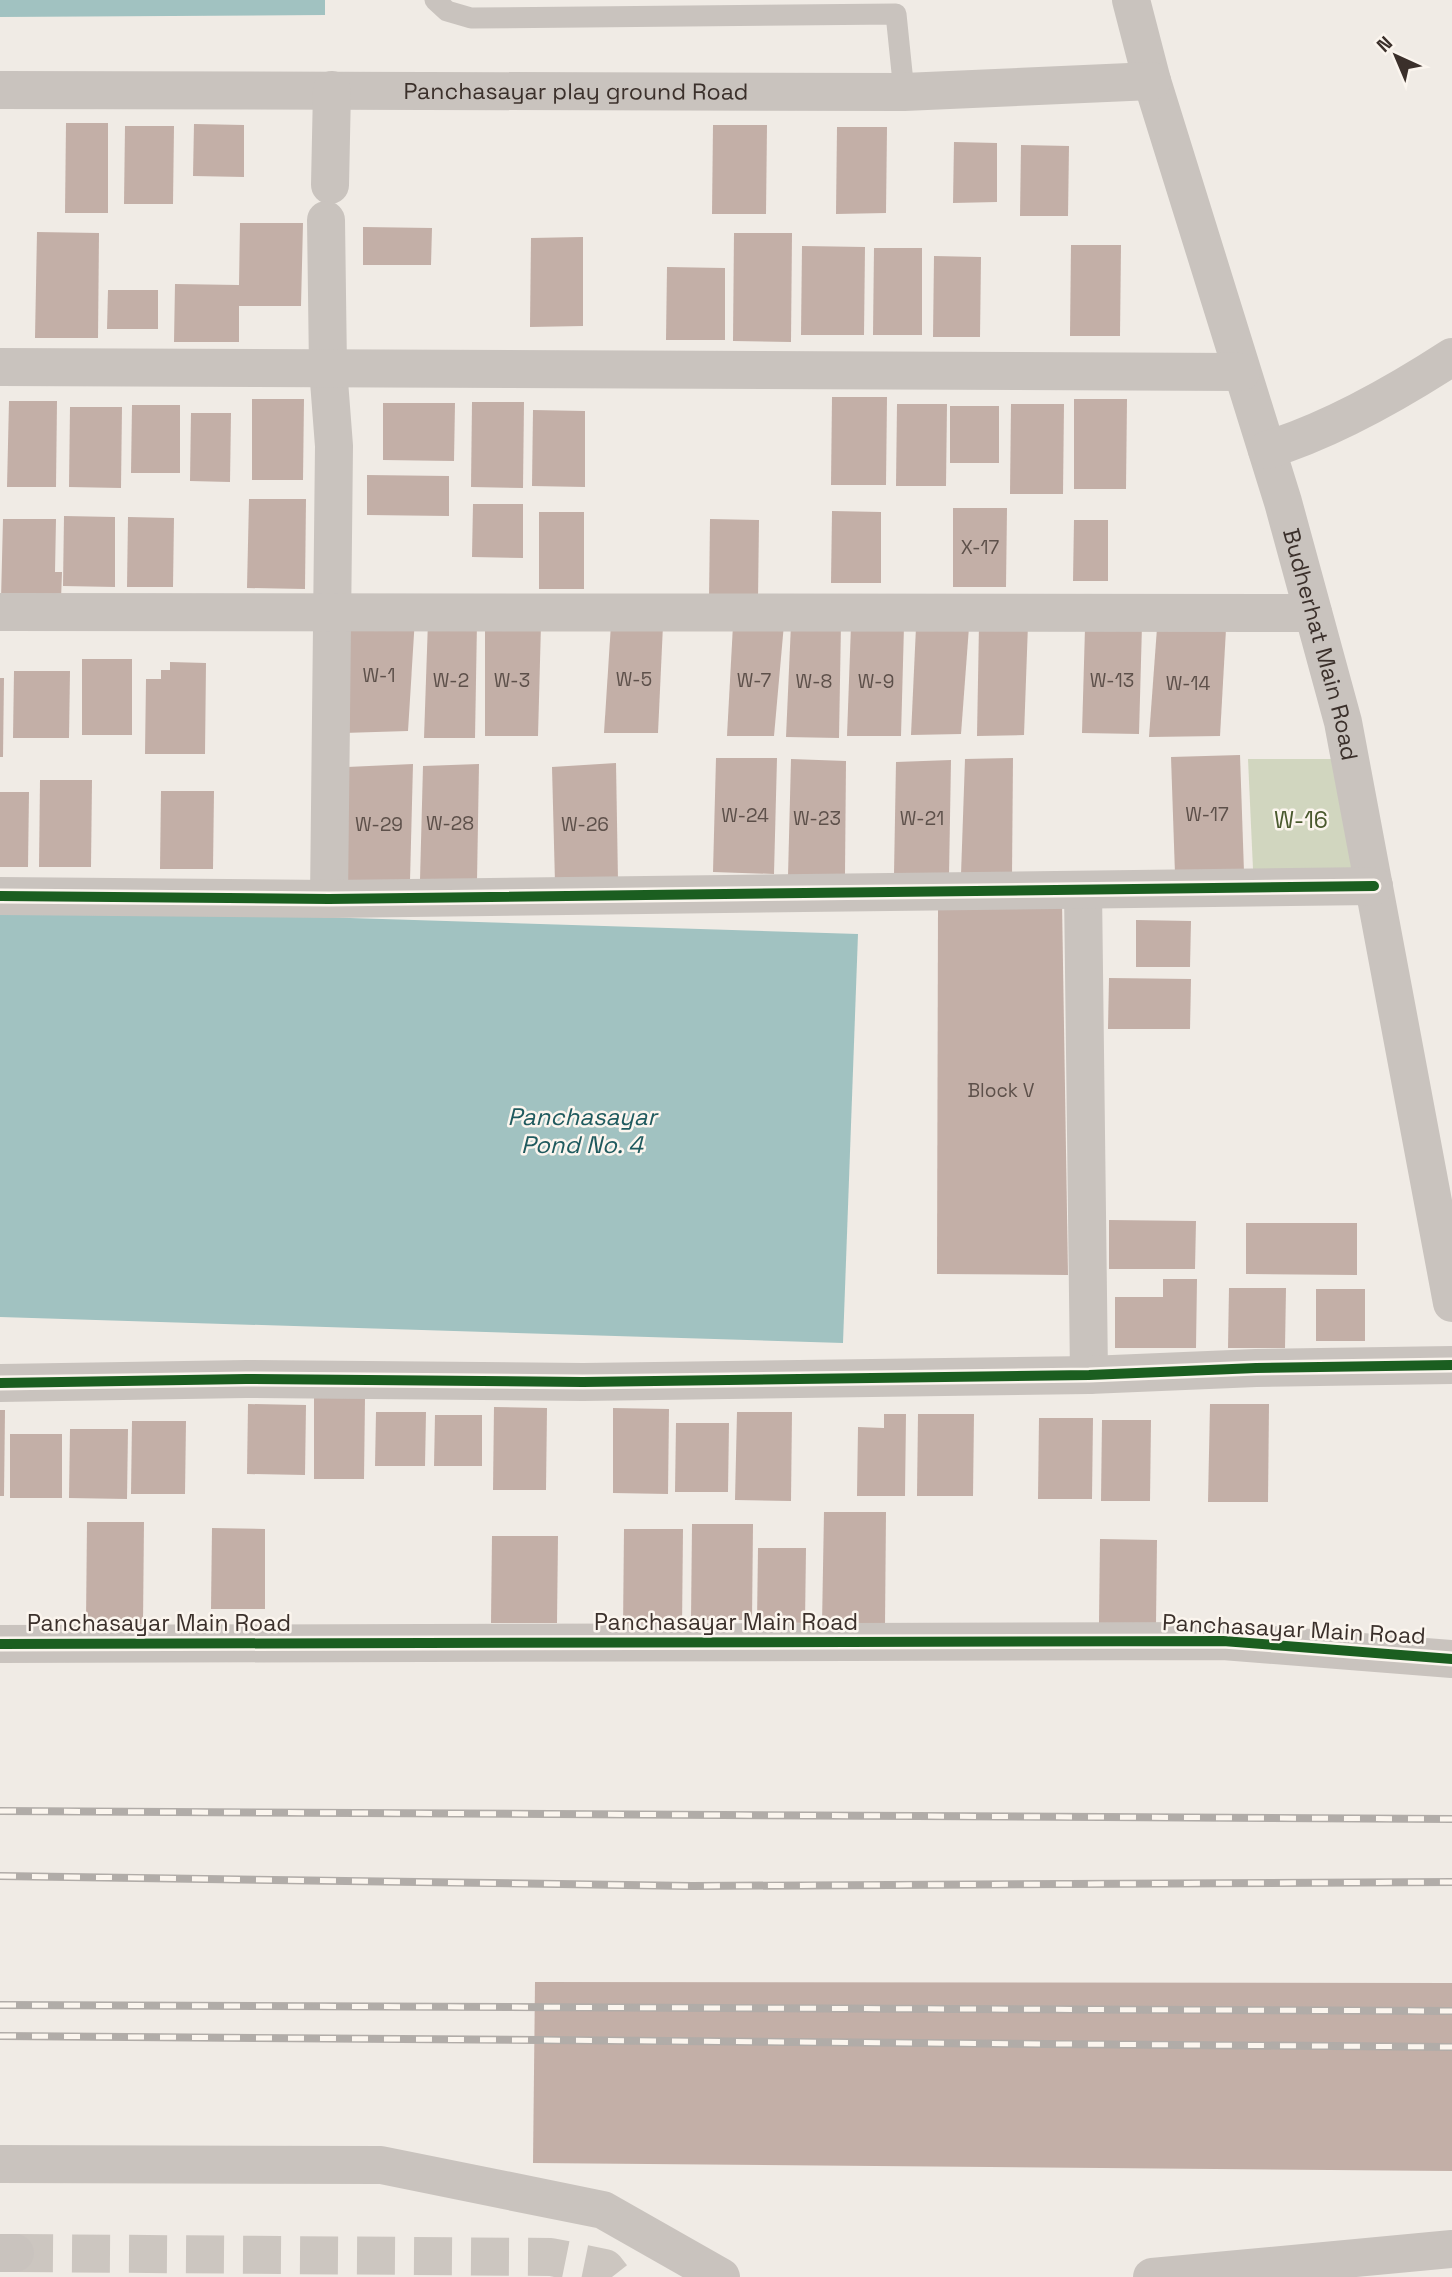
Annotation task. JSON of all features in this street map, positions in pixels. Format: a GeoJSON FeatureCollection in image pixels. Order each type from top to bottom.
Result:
{"type":"FeatureCollection","features":[{"type":"Feature","properties":{"kind":"street","name":"Budherhat Main Road"},"geometry":{"type":"LineString","coordinates":[[1131,0],[1152,81],[1267,450],[1343,722],[1452,1303]]}},
{"type":"Feature","properties":{"kind":"street","name":"Panchasayar play ground Road"},"geometry":{"type":"LineString","coordinates":[[0,90],[904,92],[1152,81]]}},
{"type":"Feature","properties":{"kind":"street"},"geometry":{"type":"LineString","coordinates":[[329,900],[334,446],[328,369],[328,202],[332,90]]}},
{"type":"Feature","properties":{"kind":"street"},"geometry":{"type":"LineString","coordinates":[[1267,450],[1303,439],[1377,401],[1452,357]]}},
{"type":"Feature","properties":{"kind":"street"},"geometry":{"type":"LineString","coordinates":[[0,367],[1241,372]]}},
{"type":"Feature","properties":{"kind":"street"},"geometry":{"type":"LineString","coordinates":[[0,612],[332,610],[1313,613]]}},
{"type":"Feature","properties":{"kind":"street"},"geometry":{"type":"LineString","coordinates":[[0,896],[329,900],[1374,886]]}},
{"type":"Feature","properties":{"kind":"street"},"geometry":{"type":"LineString","coordinates":[[1083,890],[1089,1375]]}},
{"type":"Feature","properties":{"kind":"street"},"geometry":{"type":"LineString","coordinates":[[0,1383],[246,1379],[583,1382],[1089,1375],[1256,1368],[1452,1365]]}},
{"type":"Feature","properties":{"kind":"street","name":"Panchasayar Main Road"},"geometry":{"type":"LineString","coordinates":[[0,1644],[1223,1642],[1452,1658]]}},
{"type":"Feature","properties":{"kind":"street"},"geometry":{"type":"LineString","coordinates":[[0,2164],[382,2165],[603,2210],[721,2277]]}},
{"type":"Feature","properties":{"kind":"street"},"geometry":{"type":"LineString","coordinates":[[1152,2277],[1452,2249]]}},
{"type":"Feature","properties":{"kind":"lane"},"geometry":{"type":"LineString","coordinates":[[435,0],[447,11],[471,18],[898,7],[904,92]]}},
{"type":"Feature","properties":{"kind":"green space","name":"W-16"},"geometry":{"type":"Polygon","coordinates":[[[1248,759],[1341,759],[1363,875],[1253,869],[1248,759]]]}},
{"type":"Feature","properties":{"kind":"water"},"geometry":{"type":"Polygon","coordinates":[[[0,0],[325,0],[325,15],[0,17],[0,0]]]}},
{"type":"Feature","properties":{"kind":"water","name":"Panchasayar Pond No. 4"},"geometry":{"type":"Polygon","coordinates":[[[0,907],[858,934],[843,1343],[0,1317],[0,907]]]}},
{"type":"Feature","properties":{"kind":"building"},"geometry":{"type":"Polygon","coordinates":[[[66,123],[108,123],[108,213],[65,213],[66,123]]]}},
{"type":"Feature","properties":{"kind":"building"},"geometry":{"type":"Polygon","coordinates":[[[194,124],[244,125],[244,177],[193,176],[194,124]]]}},
{"type":"Feature","properties":{"kind":"building"},"geometry":{"type":"Polygon","coordinates":[[[713,125],[767,125],[766,214],[712,214],[713,125]]]}},
{"type":"Feature","properties":{"kind":"building"},"geometry":{"type":"Polygon","coordinates":[[[125,126],[174,126],[173,204],[124,204],[125,126]]]}},
{"type":"Feature","properties":{"kind":"building"},"geometry":{"type":"Polygon","coordinates":[[[837,127],[887,127],[886,213],[836,214],[837,127]]]}},
{"type":"Feature","properties":{"kind":"building"},"geometry":{"type":"Polygon","coordinates":[[[954,142],[997,143],[997,202],[953,203],[954,142]]]}},
{"type":"Feature","properties":{"kind":"building"},"geometry":{"type":"Polygon","coordinates":[[[1021,145],[1069,146],[1068,216],[1020,216],[1021,145]]]}},
{"type":"Feature","properties":{"kind":"building"},"geometry":{"type":"Polygon","coordinates":[[[240,223],[303,223],[301,306],[239,306],[239,342],[174,342],[175,284],[239,285],[240,223]]]}},
{"type":"Feature","properties":{"kind":"building"},"geometry":{"type":"Polygon","coordinates":[[[363,227],[432,228],[431,265],[363,265],[363,227]]]}},
{"type":"Feature","properties":{"kind":"building"},"geometry":{"type":"Polygon","coordinates":[[[37,232],[99,233],[98,338],[35,338],[37,232]]]}},
{"type":"Feature","properties":{"kind":"building"},"geometry":{"type":"Polygon","coordinates":[[[734,233],[792,233],[791,342],[733,341],[734,233]]]}},
{"type":"Feature","properties":{"kind":"building"},"geometry":{"type":"Polygon","coordinates":[[[583,237],[583,326],[530,327],[531,238],[583,237]]]}},
{"type":"Feature","properties":{"kind":"building"},"geometry":{"type":"Polygon","coordinates":[[[1071,245],[1121,245],[1120,336],[1070,336],[1071,245]]]}},
{"type":"Feature","properties":{"kind":"building"},"geometry":{"type":"Polygon","coordinates":[[[802,246],[865,247],[864,335],[801,335],[802,246]]]}},
{"type":"Feature","properties":{"kind":"building"},"geometry":{"type":"Polygon","coordinates":[[[874,248],[922,248],[922,335],[873,335],[874,248]]]}},
{"type":"Feature","properties":{"kind":"building"},"geometry":{"type":"Polygon","coordinates":[[[934,256],[981,257],[980,337],[933,337],[934,256]]]}},
{"type":"Feature","properties":{"kind":"building"},"geometry":{"type":"Polygon","coordinates":[[[667,267],[725,268],[725,340],[666,340],[667,267]]]}},
{"type":"Feature","properties":{"kind":"building"},"geometry":{"type":"Polygon","coordinates":[[[108,290],[158,290],[158,329],[107,329],[108,290]]]}},
{"type":"Feature","properties":{"kind":"building"},"geometry":{"type":"Polygon","coordinates":[[[832,397],[887,397],[886,485],[831,485],[832,397]]]}},
{"type":"Feature","properties":{"kind":"building"},"geometry":{"type":"Polygon","coordinates":[[[252,399],[304,399],[303,480],[252,480],[252,399]]]}},
{"type":"Feature","properties":{"kind":"building"},"geometry":{"type":"Polygon","coordinates":[[[1074,399],[1127,399],[1126,489],[1074,489],[1074,399]]]}},
{"type":"Feature","properties":{"kind":"building"},"geometry":{"type":"Polygon","coordinates":[[[9,401],[57,401],[56,487],[7,487],[9,401]]]}},
{"type":"Feature","properties":{"kind":"building"},"geometry":{"type":"Polygon","coordinates":[[[472,402],[524,402],[523,488],[471,487],[472,402]]]}},
{"type":"Feature","properties":{"kind":"building"},"geometry":{"type":"Polygon","coordinates":[[[383,403],[455,403],[454,461],[383,460],[383,403]]]}},
{"type":"Feature","properties":{"kind":"building"},"geometry":{"type":"Polygon","coordinates":[[[897,404],[947,404],[946,486],[896,486],[897,404]]]}},
{"type":"Feature","properties":{"kind":"building"},"geometry":{"type":"Polygon","coordinates":[[[1011,404],[1064,404],[1063,494],[1010,494],[1011,404]]]}},
{"type":"Feature","properties":{"kind":"building"},"geometry":{"type":"Polygon","coordinates":[[[132,405],[180,405],[180,473],[131,473],[132,405]]]}},
{"type":"Feature","properties":{"kind":"building"},"geometry":{"type":"Polygon","coordinates":[[[950,406],[999,406],[999,463],[950,463],[950,406]]]}},
{"type":"Feature","properties":{"kind":"building"},"geometry":{"type":"Polygon","coordinates":[[[70,407],[122,407],[121,488],[69,487],[70,407]]]}},
{"type":"Feature","properties":{"kind":"building"},"geometry":{"type":"Polygon","coordinates":[[[533,410],[585,411],[585,487],[532,486],[533,410]]]}},
{"type":"Feature","properties":{"kind":"building"},"geometry":{"type":"Polygon","coordinates":[[[191,413],[231,413],[230,482],[190,481],[191,413]]]}},
{"type":"Feature","properties":{"kind":"building"},"geometry":{"type":"Polygon","coordinates":[[[367,475],[449,476],[449,516],[367,515],[367,475]]]}},
{"type":"Feature","properties":{"kind":"building"},"geometry":{"type":"Polygon","coordinates":[[[249,499],[306,499],[305,589],[247,588],[249,499]]]}},
{"type":"Feature","properties":{"kind":"building"},"geometry":{"type":"Polygon","coordinates":[[[473,504],[523,504],[523,558],[472,557],[473,504]]]}},
{"type":"Feature","properties":{"kind":"building"},"geometry":{"type":"Polygon","coordinates":[[[953,508],[1007,508],[1006,587],[953,587],[953,508]]]}},
{"type":"Feature","properties":{"kind":"building"},"geometry":{"type":"Polygon","coordinates":[[[832,511],[881,512],[881,583],[831,583],[832,511]]]}},
{"type":"Feature","properties":{"kind":"building"},"geometry":{"type":"Polygon","coordinates":[[[539,512],[584,512],[584,589],[539,589],[539,512]]]}},
{"type":"Feature","properties":{"kind":"building"},"geometry":{"type":"Polygon","coordinates":[[[64,516],[115,517],[115,587],[63,586],[64,516]]]}},
{"type":"Feature","properties":{"kind":"building"},"geometry":{"type":"Polygon","coordinates":[[[128,517],[174,518],[173,587],[127,587],[128,517]]]}},
{"type":"Feature","properties":{"kind":"building"},"geometry":{"type":"Polygon","coordinates":[[[3,519],[56,519],[55,572],[62,572],[61,600],[1,600],[3,519]]]}},
{"type":"Feature","properties":{"kind":"building"},"geometry":{"type":"Polygon","coordinates":[[[710,519],[759,520],[758,600],[709,600],[710,519]]]}},
{"type":"Feature","properties":{"kind":"building"},"geometry":{"type":"Polygon","coordinates":[[[1074,520],[1108,520],[1108,581],[1073,581],[1074,520]]]}},
{"type":"Feature","properties":{"kind":"building"},"geometry":{"type":"Polygon","coordinates":[[[350,618],[415,618],[408,731],[343,733],[350,618]]]}},
{"type":"Feature","properties":{"kind":"building","name":"W-2"},"geometry":{"type":"Polygon","coordinates":[[[428,621],[477,622],[475,738],[424,738],[428,621]]]}},
{"type":"Feature","properties":{"kind":"building","name":"W-8"},"geometry":{"type":"Polygon","coordinates":[[[841,623],[839,738],[786,737],[791,624],[841,623]]]}},
{"type":"Feature","properties":{"kind":"building","name":"W-3"},"geometry":{"type":"Polygon","coordinates":[[[485,624],[541,624],[538,736],[485,736],[485,624]]]}},
{"type":"Feature","properties":{"kind":"building","name":"W-5"},"geometry":{"type":"Polygon","coordinates":[[[611,624],[663,625],[658,733],[604,733],[611,624]]]}},
{"type":"Feature","properties":{"kind":"building","name":"W-7"},"geometry":{"type":"Polygon","coordinates":[[[784,624],[774,736],[727,736],[733,625],[784,624]]]}},
{"type":"Feature","properties":{"kind":"building"},"geometry":{"type":"Polygon","coordinates":[[[979,624],[1028,624],[1024,735],[977,736],[979,624]]]}},
{"type":"Feature","properties":{"kind":"building","name":"W-9"},"geometry":{"type":"Polygon","coordinates":[[[851,625],[904,626],[901,736],[847,736],[851,625]]]}},
{"type":"Feature","properties":{"kind":"building","name":"W-13"},"geometry":{"type":"Polygon","coordinates":[[[1142,625],[1139,734],[1082,733],[1085,628],[1142,625]]]}},
{"type":"Feature","properties":{"kind":"building"},"geometry":{"type":"Polygon","coordinates":[[[916,627],[969,627],[961,734],[911,735],[916,627]]]}},
{"type":"Feature","properties":{"kind":"building","name":"W-14"},"geometry":{"type":"Polygon","coordinates":[[[1157,628],[1226,629],[1220,736],[1149,737],[1157,628]]]}},
{"type":"Feature","properties":{"kind":"building"},"geometry":{"type":"Polygon","coordinates":[[[82,659],[132,659],[132,735],[82,735],[82,659]]]}},
{"type":"Feature","properties":{"kind":"building"},"geometry":{"type":"Polygon","coordinates":[[[170,662],[206,663],[205,754],[145,754],[146,679],[161,679],[161,670],[170,670],[170,662]]]}},
{"type":"Feature","properties":{"kind":"building"},"geometry":{"type":"Polygon","coordinates":[[[14,671],[70,671],[69,738],[13,738],[14,671]]]}},
{"type":"Feature","properties":{"kind":"building"},"geometry":{"type":"Polygon","coordinates":[[[0,678],[4,678],[3,757],[0,757],[0,678]]]}},
{"type":"Feature","properties":{"kind":"building","name":"W-17"},"geometry":{"type":"Polygon","coordinates":[[[1240,755],[1244,872],[1175,874],[1171,757],[1240,755]]]}},
{"type":"Feature","properties":{"kind":"building","name":"W-24"},"geometry":{"type":"Polygon","coordinates":[[[716,758],[777,758],[774,874],[713,872],[716,758]]]}},
{"type":"Feature","properties":{"kind":"building"},"geometry":{"type":"Polygon","coordinates":[[[1013,758],[1012,876],[961,875],[965,759],[1013,758]]]}},
{"type":"Feature","properties":{"kind":"building","name":"W-23"},"geometry":{"type":"Polygon","coordinates":[[[791,759],[846,761],[845,874],[788,876],[791,759]]]}},
{"type":"Feature","properties":{"kind":"building","name":"W-21"},"geometry":{"type":"Polygon","coordinates":[[[951,760],[949,876],[894,874],[896,762],[951,760]]]}},
{"type":"Feature","properties":{"kind":"building","name":"W-26"},"geometry":{"type":"Polygon","coordinates":[[[616,763],[618,881],[555,883],[552,767],[616,763]]]}},
{"type":"Feature","properties":{"kind":"building","name":"W-29"},"geometry":{"type":"Polygon","coordinates":[[[413,764],[410,881],[345,881],[347,767],[413,764]]]}},
{"type":"Feature","properties":{"kind":"building","name":"W-28"},"geometry":{"type":"Polygon","coordinates":[[[479,764],[477,881],[420,880],[423,766],[479,764]]]}},
{"type":"Feature","properties":{"kind":"building"},"geometry":{"type":"Polygon","coordinates":[[[40,780],[92,780],[91,867],[39,867],[40,780]]]}},
{"type":"Feature","properties":{"kind":"building"},"geometry":{"type":"Polygon","coordinates":[[[161,791],[214,791],[213,869],[160,869],[161,791]]]}},
{"type":"Feature","properties":{"kind":"building"},"geometry":{"type":"Polygon","coordinates":[[[0,792],[29,792],[28,867],[0,867],[0,792]]]}},
{"type":"Feature","properties":{"kind":"building"},"geometry":{"type":"Polygon","coordinates":[[[1062,902],[1068,1275],[937,1274],[938,906],[1062,902]]]}},
{"type":"Feature","properties":{"kind":"building"},"geometry":{"type":"Polygon","coordinates":[[[1136,920],[1191,921],[1190,967],[1136,967],[1136,920]]]}},
{"type":"Feature","properties":{"kind":"building"},"geometry":{"type":"Polygon","coordinates":[[[1109,978],[1191,979],[1190,1029],[1108,1029],[1109,978]]]}},
{"type":"Feature","properties":{"kind":"building"},"geometry":{"type":"Polygon","coordinates":[[[1109,1220],[1196,1221],[1195,1269],[1109,1269],[1109,1220]]]}},
{"type":"Feature","properties":{"kind":"building"},"geometry":{"type":"Polygon","coordinates":[[[1246,1223],[1357,1223],[1357,1275],[1246,1274],[1246,1223]]]}},
{"type":"Feature","properties":{"kind":"building"},"geometry":{"type":"Polygon","coordinates":[[[1163,1279],[1197,1279],[1196,1348],[1115,1348],[1115,1297],[1163,1297],[1163,1279]]]}},
{"type":"Feature","properties":{"kind":"building"},"geometry":{"type":"Polygon","coordinates":[[[1229,1288],[1286,1288],[1285,1348],[1228,1348],[1229,1288]]]}},
{"type":"Feature","properties":{"kind":"building"},"geometry":{"type":"Polygon","coordinates":[[[1316,1289],[1365,1289],[1365,1341],[1316,1341],[1316,1289]]]}},
{"type":"Feature","properties":{"kind":"building"},"geometry":{"type":"Polygon","coordinates":[[[314,1398],[365,1398],[364,1479],[314,1479],[314,1398]]]}},
{"type":"Feature","properties":{"kind":"building"},"geometry":{"type":"Polygon","coordinates":[[[248,1404],[306,1405],[305,1475],[247,1474],[248,1404]]]}},
{"type":"Feature","properties":{"kind":"building"},"geometry":{"type":"Polygon","coordinates":[[[1210,1404],[1269,1404],[1268,1502],[1208,1502],[1210,1404]]]}},
{"type":"Feature","properties":{"kind":"building"},"geometry":{"type":"Polygon","coordinates":[[[494,1407],[547,1408],[546,1490],[493,1490],[494,1407]]]}},
{"type":"Feature","properties":{"kind":"building"},"geometry":{"type":"Polygon","coordinates":[[[613,1408],[669,1409],[668,1494],[613,1493],[613,1408]]]}},
{"type":"Feature","properties":{"kind":"building"},"geometry":{"type":"Polygon","coordinates":[[[0,1410],[5,1410],[4,1496],[0,1496],[0,1410]]]}},
{"type":"Feature","properties":{"kind":"building"},"geometry":{"type":"Polygon","coordinates":[[[376,1412],[426,1412],[425,1466],[375,1466],[376,1412]]]}},
{"type":"Feature","properties":{"kind":"building"},"geometry":{"type":"Polygon","coordinates":[[[737,1412],[792,1412],[791,1501],[735,1500],[737,1412]]]}},
{"type":"Feature","properties":{"kind":"building"},"geometry":{"type":"Polygon","coordinates":[[[884,1414],[906,1414],[905,1496],[857,1496],[858,1427],[884,1428],[884,1414]]]}},
{"type":"Feature","properties":{"kind":"building"},"geometry":{"type":"Polygon","coordinates":[[[918,1414],[974,1414],[973,1496],[917,1496],[918,1414]]]}},
{"type":"Feature","properties":{"kind":"building"},"geometry":{"type":"Polygon","coordinates":[[[435,1415],[482,1415],[482,1466],[434,1466],[435,1415]]]}},
{"type":"Feature","properties":{"kind":"building"},"geometry":{"type":"Polygon","coordinates":[[[1039,1418],[1093,1418],[1092,1499],[1038,1499],[1039,1418]]]}},
{"type":"Feature","properties":{"kind":"building"},"geometry":{"type":"Polygon","coordinates":[[[1102,1420],[1151,1420],[1150,1501],[1101,1501],[1102,1420]]]}},
{"type":"Feature","properties":{"kind":"building"},"geometry":{"type":"Polygon","coordinates":[[[132,1421],[186,1421],[185,1494],[131,1494],[132,1421]]]}},
{"type":"Feature","properties":{"kind":"building"},"geometry":{"type":"Polygon","coordinates":[[[676,1423],[729,1423],[728,1492],[675,1492],[676,1423]]]}},
{"type":"Feature","properties":{"kind":"building"},"geometry":{"type":"Polygon","coordinates":[[[70,1429],[128,1429],[127,1499],[69,1498],[70,1429]]]}},
{"type":"Feature","properties":{"kind":"building"},"geometry":{"type":"Polygon","coordinates":[[[10,1434],[62,1434],[62,1498],[10,1498],[10,1434]]]}},
{"type":"Feature","properties":{"kind":"building"},"geometry":{"type":"Polygon","coordinates":[[[824,1512],[886,1512],[885,1625],[822,1625],[824,1512]]]}},
{"type":"Feature","properties":{"kind":"building"},"geometry":{"type":"Polygon","coordinates":[[[87,1522],[144,1522],[143,1624],[86,1623],[87,1522]]]}},
{"type":"Feature","properties":{"kind":"building"},"geometry":{"type":"Polygon","coordinates":[[[692,1524],[753,1524],[752,1620],[691,1620],[692,1524]]]}},
{"type":"Feature","properties":{"kind":"building"},"geometry":{"type":"Polygon","coordinates":[[[212,1528],[265,1529],[265,1609],[211,1609],[212,1528]]]}},
{"type":"Feature","properties":{"kind":"building"},"geometry":{"type":"Polygon","coordinates":[[[624,1529],[683,1529],[682,1629],[623,1629],[624,1529]]]}},
{"type":"Feature","properties":{"kind":"building"},"geometry":{"type":"Polygon","coordinates":[[[492,1536],[558,1536],[557,1623],[491,1623],[492,1536]]]}},
{"type":"Feature","properties":{"kind":"building"},"geometry":{"type":"Polygon","coordinates":[[[1100,1539],[1157,1540],[1156,1624],[1099,1623],[1100,1539]]]}},
{"type":"Feature","properties":{"kind":"building"},"geometry":{"type":"Polygon","coordinates":[[[758,1548],[806,1548],[805,1623],[757,1622],[758,1548]]]}},
{"type":"Feature","properties":{"kind":"building"},"geometry":{"type":"Polygon","coordinates":[[[535,1982],[1452,1983],[1452,2171],[533,2163],[535,1982]]]}},
{"type":"Feature","properties":{"kind":"tunnel"},"geometry":{"type":"LineString","coordinates":[[15,2253],[551,2257],[605,2268],[612,2277]]}},
{"type":"Feature","properties":{"kind":"railway"},"geometry":{"type":"LineString","coordinates":[[0,1811],[1452,1819]]}},
{"type":"Feature","properties":{"kind":"railway"},"geometry":{"type":"LineString","coordinates":[[0,1876],[692,1886],[1452,1882]]}},
{"type":"Feature","properties":{"kind":"railway"},"geometry":{"type":"LineString","coordinates":[[0,2005],[1452,2011]]}},
{"type":"Feature","properties":{"kind":"railway"},"geometry":{"type":"LineString","coordinates":[[0,2036],[1452,2047]]}},
{"type":"Feature","properties":{"kind":"cycle path"},"geometry":{"type":"LineString","coordinates":[[0,896],[329,899],[1374,886]]}},
{"type":"Feature","properties":{"kind":"cycle path"},"geometry":{"type":"LineString","coordinates":[[0,1383],[246,1379],[583,1382],[1089,1375],[1256,1368],[1452,1365]]}},
{"type":"Feature","properties":{"kind":"cycle path"},"geometry":{"type":"LineString","coordinates":[[0,1644],[1223,1641],[1452,1659]]}}]}
